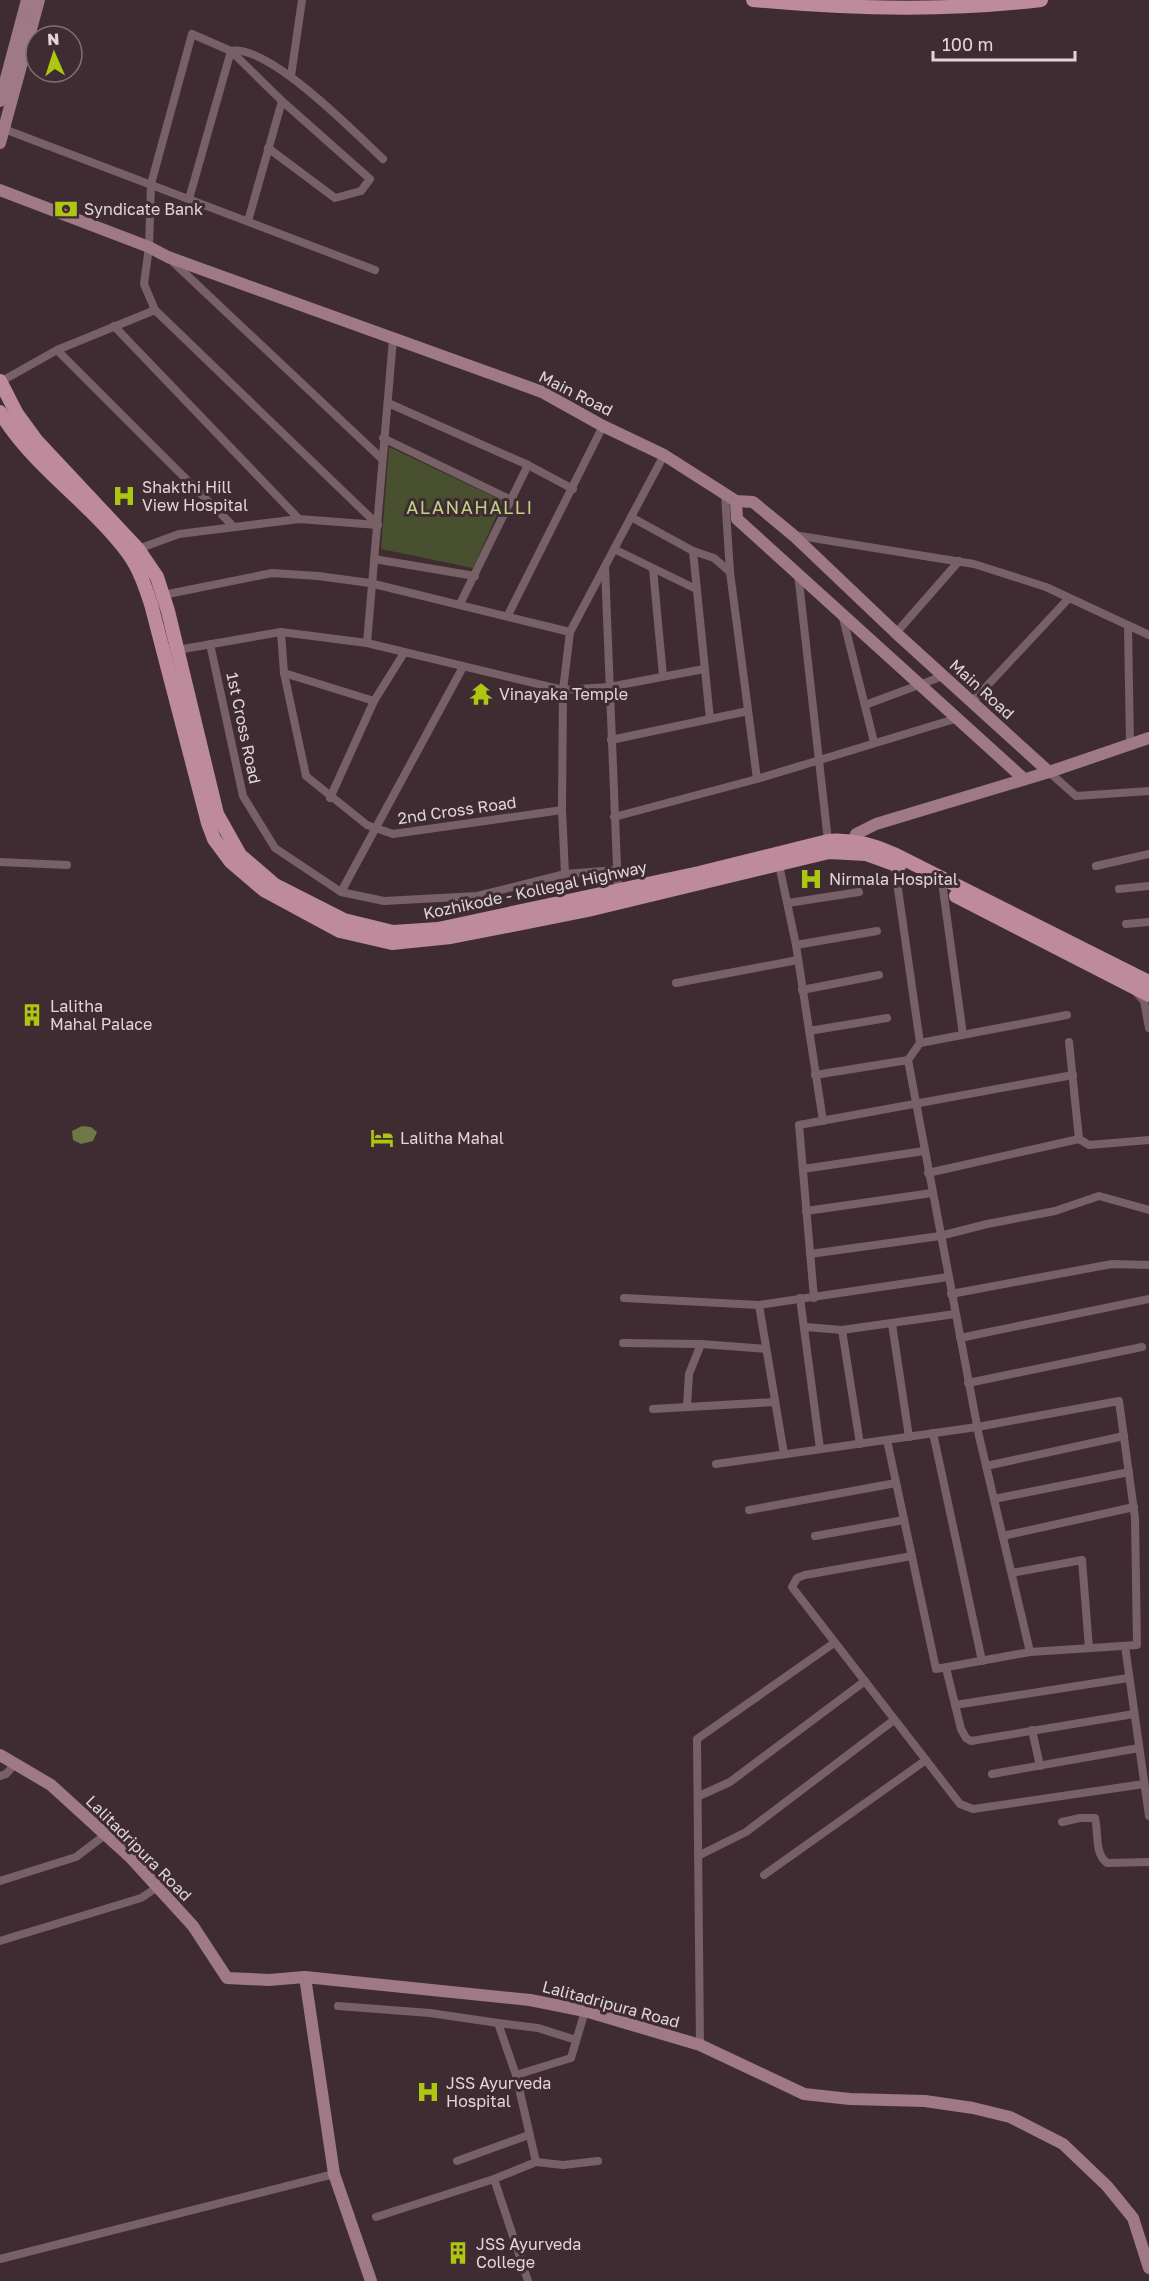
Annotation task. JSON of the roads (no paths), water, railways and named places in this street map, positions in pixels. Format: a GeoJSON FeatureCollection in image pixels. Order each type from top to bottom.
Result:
{"type":"FeatureCollection","features":[{"type":"Feature","properties":{"kind":"main road"},"geometry":{"type":"LineString","coordinates":[[753,0],[998,6],[1041,0]]}},
{"type":"Feature","properties":{"kind":"main road","name":"Kozhikode - Kollegal Highway"},"geometry":{"type":"LineString","coordinates":[[0,381],[17,414],[36,440],[108,524],[133,562],[151,604],[207,823],[214,839],[231,862],[248,878],[280,899],[340,931],[392,943],[451,938],[588,910],[777,859],[828,841],[894,859],[1145,983]]}},
{"type":"Feature","properties":{"kind":"main road","name":"Kozhikode - Kollegal Highway"},"geometry":{"type":"LineString","coordinates":[[0,412],[18,439],[108,524],[138,549],[157,577],[217,814],[240,855],[275,885],[344,920],[393,932],[438,929],[777,859],[822,854],[853,847]]}},
{"type":"Feature","properties":{"kind":"main road","name":"Kozhikode - Kollegal Highway"},"geometry":{"type":"LineString","coordinates":[[894,859],[943,889],[1145,983]]}},
{"type":"Feature","properties":{"kind":"street"},"geometry":{"type":"LineString","coordinates":[[0,101],[27,0]]}},
{"type":"Feature","properties":{"kind":"street"},"geometry":{"type":"LineString","coordinates":[[0,143],[39,0]]}},
{"type":"Feature","properties":{"kind":"street"},"geometry":{"type":"LineString","coordinates":[[291,76],[302,0]]}},
{"type":"Feature","properties":{"kind":"street"},"geometry":{"type":"LineString","coordinates":[[378,525],[154,310],[144,284],[149,247],[151,184],[192,34],[231,51],[249,52],[291,76],[383,159]]}},
{"type":"Feature","properties":{"kind":"street"},"geometry":{"type":"LineString","coordinates":[[231,51],[282,101],[370,179],[361,191],[335,198],[268,148]]}},
{"type":"Feature","properties":{"kind":"street"},"geometry":{"type":"LineString","coordinates":[[189,199],[231,51]]}},
{"type":"Feature","properties":{"kind":"street"},"geometry":{"type":"LineString","coordinates":[[248,221],[282,101]]}},
{"type":"Feature","properties":{"kind":"street"},"geometry":{"type":"LineString","coordinates":[[4,129],[375,270]]}},
{"type":"Feature","properties":{"kind":"street","name":"Main Road"},"geometry":{"type":"LineString","coordinates":[[0,190],[149,247],[168,258],[542,392],[603,426],[664,455],[730,498],[753,502],[793,535],[896,633],[1049,772]]}},
{"type":"Feature","properties":{"kind":"street"},"geometry":{"type":"LineString","coordinates":[[168,258],[381,458]]}},
{"type":"Feature","properties":{"kind":"street"},"geometry":{"type":"LineString","coordinates":[[0,381],[57,350],[154,310]]}},
{"type":"Feature","properties":{"kind":"street"},"geometry":{"type":"LineString","coordinates":[[114,326],[299,519]]}},
{"type":"Feature","properties":{"kind":"street"},"geometry":{"type":"LineString","coordinates":[[367,643],[370,583],[378,525],[381,458],[393,339]]}},
{"type":"Feature","properties":{"kind":"street"},"geometry":{"type":"LineString","coordinates":[[57,350],[234,527]]}},
{"type":"Feature","properties":{"kind":"street"},"geometry":{"type":"LineString","coordinates":[[388,403],[528,465],[573,489]]}},
{"type":"Feature","properties":{"kind":"street"},"geometry":{"type":"LineString","coordinates":[[508,615],[603,426]]}},
{"type":"Feature","properties":{"kind":"street"},"geometry":{"type":"LineString","coordinates":[[383,438],[511,500]]}},
{"type":"Feature","properties":{"kind":"street"},"geometry":{"type":"LineString","coordinates":[[566,874],[562,810],[563,690],[570,633],[664,455]]}},
{"type":"Feature","properties":{"kind":"street"},"geometry":{"type":"LineString","coordinates":[[460,604],[528,465]]}},
{"type":"Feature","properties":{"kind":"street"},"geometry":{"type":"LineString","coordinates":[[730,498],[730,572],[757,779]]}},
{"type":"Feature","properties":{"kind":"street"},"geometry":{"type":"LineString","coordinates":[[730,498],[738,519],[1024,779]]}},
{"type":"Feature","properties":{"kind":"street"},"geometry":{"type":"LineString","coordinates":[[631,517],[693,551],[714,558],[730,572]]}},
{"type":"Feature","properties":{"kind":"street"},"geometry":{"type":"LineString","coordinates":[[138,549],[180,534],[299,519],[378,525]]}},
{"type":"Feature","properties":{"kind":"street"},"geometry":{"type":"LineString","coordinates":[[793,535],[959,561],[1046,587],[1149,635]]}},
{"type":"Feature","properties":{"kind":"street"},"geometry":{"type":"LineString","coordinates":[[614,549],[696,589]]}},
{"type":"Feature","properties":{"kind":"street"},"geometry":{"type":"LineString","coordinates":[[693,551],[710,719]]}},
{"type":"Feature","properties":{"kind":"street"},"geometry":{"type":"LineString","coordinates":[[374,559],[475,576]]}},
{"type":"Feature","properties":{"kind":"street"},"geometry":{"type":"LineString","coordinates":[[896,633],[959,561]]}},
{"type":"Feature","properties":{"kind":"street"},"geometry":{"type":"LineString","coordinates":[[605,567],[618,891]]}},
{"type":"Feature","properties":{"kind":"street"},"geometry":{"type":"LineString","coordinates":[[653,569],[663,676]]}},
{"type":"Feature","properties":{"kind":"street"},"geometry":{"type":"LineString","coordinates":[[163,595],[273,573],[370,583],[508,615],[570,633]]}},
{"type":"Feature","properties":{"kind":"street"},"geometry":{"type":"LineString","coordinates":[[798,573],[828,841]]}},
{"type":"Feature","properties":{"kind":"street"},"geometry":{"type":"LineString","coordinates":[[972,702],[1069,598]]}},
{"type":"Feature","properties":{"kind":"street"},"geometry":{"type":"LineString","coordinates":[[841,612],[874,742]]}},
{"type":"Feature","properties":{"kind":"street"},"geometry":{"type":"LineString","coordinates":[[1128,626],[1130,745]]}},
{"type":"Feature","properties":{"kind":"street"},"geometry":{"type":"LineString","coordinates":[[177,650],[281,632],[367,643],[563,690],[609,687],[704,669]]}},
{"type":"Feature","properties":{"kind":"street","name":"2nd Cross Road"},"geometry":{"type":"LineString","coordinates":[[281,632],[284,673],[306,776],[330,798],[367,825],[393,834],[562,810]]}},
{"type":"Feature","properties":{"kind":"street","name":"1st Cross Road"},"geometry":{"type":"LineString","coordinates":[[210,644],[243,796],[275,848],[341,892],[384,901],[477,896],[566,874],[616,870]]}},
{"type":"Feature","properties":{"kind":"street"},"geometry":{"type":"LineString","coordinates":[[330,798],[374,701],[404,653]]}},
{"type":"Feature","properties":{"kind":"street"},"geometry":{"type":"LineString","coordinates":[[341,892],[463,667]]}},
{"type":"Feature","properties":{"kind":"street"},"geometry":{"type":"LineString","coordinates":[[284,673],[374,701]]}},
{"type":"Feature","properties":{"kind":"street"},"geometry":{"type":"LineString","coordinates":[[865,705],[943,676]]}},
{"type":"Feature","properties":{"kind":"street"},"geometry":{"type":"LineString","coordinates":[[611,740],[748,711]]}},
{"type":"Feature","properties":{"kind":"street"},"geometry":{"type":"LineString","coordinates":[[614,817],[757,779],[958,718]]}},
{"type":"Feature","properties":{"kind":"street"},"geometry":{"type":"LineString","coordinates":[[853,847],[856,834],[876,824],[1049,772],[1149,738]]}},
{"type":"Feature","properties":{"kind":"street"},"geometry":{"type":"LineString","coordinates":[[1049,772],[1076,796],[1149,791]]}},
{"type":"Feature","properties":{"kind":"street"},"geometry":{"type":"LineString","coordinates":[[1096,866],[1149,854]]}},
{"type":"Feature","properties":{"kind":"street"},"geometry":{"type":"LineString","coordinates":[[777,859],[796,945],[823,1121]]}},
{"type":"Feature","properties":{"kind":"street"},"geometry":{"type":"LineString","coordinates":[[894,859],[920,1043],[908,1060],[915,1104],[977,1427],[1030,1652]]}},
{"type":"Feature","properties":{"kind":"street"},"geometry":{"type":"LineString","coordinates":[[0,862],[67,865]]}},
{"type":"Feature","properties":{"kind":"street"},"geometry":{"type":"LineString","coordinates":[[1119,889],[1149,886]]}},
{"type":"Feature","properties":{"kind":"street"},"geometry":{"type":"LineString","coordinates":[[943,889],[963,1035]]}},
{"type":"Feature","properties":{"kind":"street"},"geometry":{"type":"LineString","coordinates":[[788,903],[859,892]]}},
{"type":"Feature","properties":{"kind":"street"},"geometry":{"type":"LineString","coordinates":[[1126,924],[1149,922]]}},
{"type":"Feature","properties":{"kind":"street"},"geometry":{"type":"LineString","coordinates":[[796,945],[877,931]]}},
{"type":"Feature","properties":{"kind":"street"},"geometry":{"type":"LineString","coordinates":[[676,984],[798,960]]}},
{"type":"Feature","properties":{"kind":"street"},"geometry":{"type":"LineString","coordinates":[[802,990],[879,975]]}},
{"type":"Feature","properties":{"kind":"street"},"geometry":{"type":"LineString","coordinates":[[1145,983],[1134,993],[1144,1001],[1149,1028]]}},
{"type":"Feature","properties":{"kind":"street"},"geometry":{"type":"LineString","coordinates":[[920,1043],[1067,1015]]}},
{"type":"Feature","properties":{"kind":"street"},"geometry":{"type":"LineString","coordinates":[[809,1031],[887,1018]]}},
{"type":"Feature","properties":{"kind":"street"},"geometry":{"type":"LineString","coordinates":[[1070,1042],[1079,1139]]}},
{"type":"Feature","properties":{"kind":"street"},"geometry":{"type":"LineString","coordinates":[[815,1075],[908,1060]]}},
{"type":"Feature","properties":{"kind":"street"},"geometry":{"type":"LineString","coordinates":[[814,1298],[799,1125],[1073,1075]]}},
{"type":"Feature","properties":{"kind":"street"},"geometry":{"type":"LineString","coordinates":[[928,1173],[1079,1139],[1089,1145],[1149,1140]]}},
{"type":"Feature","properties":{"kind":"street"},"geometry":{"type":"LineString","coordinates":[[803,1169],[924,1151]]}},
{"type":"Feature","properties":{"kind":"street"},"geometry":{"type":"LineString","coordinates":[[806,1211],[932,1193]]}},
{"type":"Feature","properties":{"kind":"street"},"geometry":{"type":"LineString","coordinates":[[810,1254],[940,1236],[1055,1211],[1100,1196],[1149,1210]]}},
{"type":"Feature","properties":{"kind":"street"},"geometry":{"type":"LineString","coordinates":[[951,1294],[1112,1264],[1149,1264]]}},
{"type":"Feature","properties":{"kind":"street"},"geometry":{"type":"LineString","coordinates":[[624,1298],[759,1305],[948,1277]]}},
{"type":"Feature","properties":{"kind":"street"},"geometry":{"type":"LineString","coordinates":[[800,1298],[820,1449]]}},
{"type":"Feature","properties":{"kind":"street"},"geometry":{"type":"LineString","coordinates":[[960,1338],[1149,1299]]}},
{"type":"Feature","properties":{"kind":"street"},"geometry":{"type":"LineString","coordinates":[[759,1305],[784,1454]]}},
{"type":"Feature","properties":{"kind":"street"},"geometry":{"type":"LineString","coordinates":[[805,1327],[842,1330],[955,1314]]}},
{"type":"Feature","properties":{"kind":"street"},"geometry":{"type":"LineString","coordinates":[[892,1324],[909,1437]]}},
{"type":"Feature","properties":{"kind":"street"},"geometry":{"type":"LineString","coordinates":[[842,1330],[860,1444]]}},
{"type":"Feature","properties":{"kind":"street"},"geometry":{"type":"LineString","coordinates":[[623,1343],[701,1344],[766,1349]]}},
{"type":"Feature","properties":{"kind":"street"},"geometry":{"type":"LineString","coordinates":[[687,1406],[689,1374],[701,1344]]}},
{"type":"Feature","properties":{"kind":"street"},"geometry":{"type":"LineString","coordinates":[[968,1383],[1142,1347]]}},
{"type":"Feature","properties":{"kind":"street"},"geometry":{"type":"LineString","coordinates":[[716,1464],[977,1427],[1119,1401],[1134,1507],[1137,1646],[1030,1652],[936,1670],[887,1440]]}},
{"type":"Feature","properties":{"kind":"street"},"geometry":{"type":"LineString","coordinates":[[653,1409],[775,1402]]}},
{"type":"Feature","properties":{"kind":"street"},"geometry":{"type":"LineString","coordinates":[[933,1433],[982,1661]]}},
{"type":"Feature","properties":{"kind":"street"},"geometry":{"type":"LineString","coordinates":[[986,1466],[1124,1436]]}},
{"type":"Feature","properties":{"kind":"street"},"geometry":{"type":"LineString","coordinates":[[994,1499],[1129,1473]]}},
{"type":"Feature","properties":{"kind":"street"},"geometry":{"type":"LineString","coordinates":[[749,1510],[896,1483]]}},
{"type":"Feature","properties":{"kind":"street"},"geometry":{"type":"LineString","coordinates":[[1002,1536],[1134,1507]]}},
{"type":"Feature","properties":{"kind":"street"},"geometry":{"type":"LineString","coordinates":[[815,1536],[904,1520]]}},
{"type":"Feature","properties":{"kind":"street"},"geometry":{"type":"LineString","coordinates":[[912,1556],[798,1578],[792,1587],[960,1804],[973,1809],[1144,1784]]}},
{"type":"Feature","properties":{"kind":"street"},"geometry":{"type":"LineString","coordinates":[[1012,1573],[1082,1560],[1089,1648]]}},
{"type":"Feature","properties":{"kind":"street"},"geometry":{"type":"LineString","coordinates":[[700,2046],[700,1855],[697,1739],[834,1643]]}},
{"type":"Feature","properties":{"kind":"street"},"geometry":{"type":"LineString","coordinates":[[1125,1646],[1149,1816]]}},
{"type":"Feature","properties":{"kind":"street"},"geometry":{"type":"LineString","coordinates":[[946,1668],[961,1729],[966,1738],[971,1741],[1134,1713]]}},
{"type":"Feature","properties":{"kind":"street"},"geometry":{"type":"LineString","coordinates":[[955,1705],[1128,1678]]}},
{"type":"Feature","properties":{"kind":"street"},"geometry":{"type":"LineString","coordinates":[[699,1796],[730,1782],[865,1681]]}},
{"type":"Feature","properties":{"kind":"street"},"geometry":{"type":"LineString","coordinates":[[700,1855],[746,1833],[894,1720]]}},
{"type":"Feature","properties":{"kind":"street"},"geometry":{"type":"LineString","coordinates":[[1032,1730],[1040,1766]]}},
{"type":"Feature","properties":{"kind":"street"},"geometry":{"type":"LineString","coordinates":[[992,1774],[1139,1748]]}},
{"type":"Feature","properties":{"kind":"street","name":"Lalitadripura Road"},"geometry":{"type":"LineString","coordinates":[[0,1755],[51,1785],[159,1886],[193,1926],[227,1978],[268,1980],[305,1977],[464,1991],[530,2000],[585,2011],[700,2046],[804,2094],[850,2099],[926,2101],[973,2108],[1010,2117],[1064,2144],[1107,2186],[1133,2218],[1149,2268]]}},
{"type":"Feature","properties":{"kind":"street"},"geometry":{"type":"LineString","coordinates":[[764,1875],[926,1760]]}},
{"type":"Feature","properties":{"kind":"street"},"geometry":{"type":"LineString","coordinates":[[0,1776],[6,1774],[15,1764]]}},
{"type":"Feature","properties":{"kind":"street"},"geometry":{"type":"LineString","coordinates":[[1062,1822],[1080,1818],[1095,1818],[1098,1850],[1101,1858],[1107,1863],[1149,1862]]}},
{"type":"Feature","properties":{"kind":"street"},"geometry":{"type":"LineString","coordinates":[[0,1881],[76,1857],[105,1835]]}},
{"type":"Feature","properties":{"kind":"street"},"geometry":{"type":"LineString","coordinates":[[0,1941],[141,1898],[159,1886]]}},
{"type":"Feature","properties":{"kind":"street"},"geometry":{"type":"LineString","coordinates":[[305,1977],[334,2174],[371,2281]]}},
{"type":"Feature","properties":{"kind":"street"},"geometry":{"type":"LineString","coordinates":[[338,2006],[430,2013],[538,2028],[576,2040]]}},
{"type":"Feature","properties":{"kind":"street"},"geometry":{"type":"LineString","coordinates":[[516,2075],[571,2058],[585,2011]]}},
{"type":"Feature","properties":{"kind":"street"},"geometry":{"type":"LineString","coordinates":[[498,2023],[516,2075],[536,2162]]}},
{"type":"Feature","properties":{"kind":"street"},"geometry":{"type":"LineString","coordinates":[[457,2161],[529,2135]]}},
{"type":"Feature","properties":{"kind":"street"},"geometry":{"type":"LineString","coordinates":[[376,2217],[494,2179],[536,2162],[563,2165],[598,2161]]}},
{"type":"Feature","properties":{"kind":"street"},"geometry":{"type":"LineString","coordinates":[[0,2259],[334,2174]]}},
{"type":"Feature","properties":{"kind":"street"},"geometry":{"type":"LineString","coordinates":[[494,2179],[528,2281]]}},
{"type":"Feature","properties":{"kind":"place","name":"Syndicate Bank"},"geometry":{"type":"Point","coordinates":[66,209]}},
{"type":"Feature","properties":{"kind":"place","name":"Shakthi Hill View Hospital"},"geometry":{"type":"Point","coordinates":[124,496]}},
{"type":"Feature","properties":{"kind":"place","name":"Vinayaka Temple"},"geometry":{"type":"Point","coordinates":[481,694]}},
{"type":"Feature","properties":{"kind":"place","name":"Nirmala Hospital"},"geometry":{"type":"Point","coordinates":[811,879]}},
{"type":"Feature","properties":{"kind":"place","name":"Lalitha Mahal Palace"},"geometry":{"type":"Point","coordinates":[32,1015]}},
{"type":"Feature","properties":{"kind":"place","name":"Lalitha Mahal"},"geometry":{"type":"Point","coordinates":[382,1138]}},
{"type":"Feature","properties":{"kind":"place","name":"JSS Ayurveda Hospital"},"geometry":{"type":"Point","coordinates":[428,2092]}},
{"type":"Feature","properties":{"kind":"place","name":"JSS Ayurveda College"},"geometry":{"type":"Point","coordinates":[458,2253]}},
{"type":"Feature","properties":{"kind":"district","name":"ALANAHALLI"},"geometry":{"type":"Point","coordinates":[470,508]}}]}
